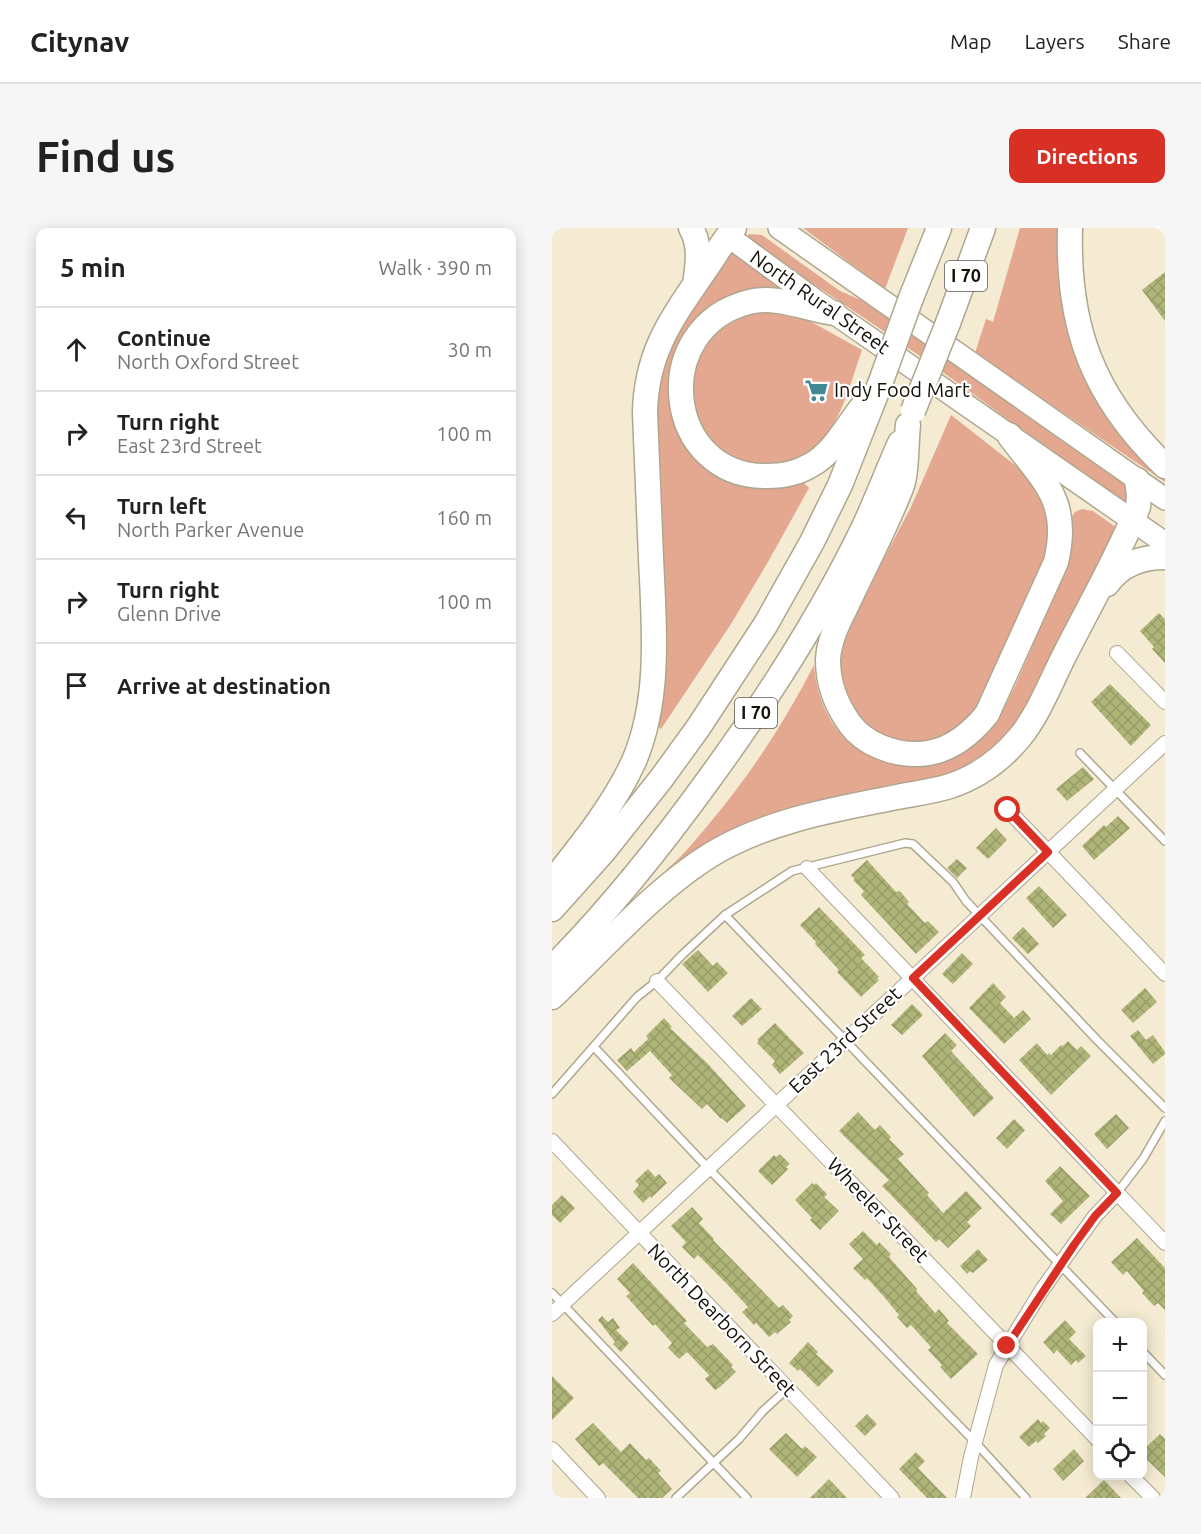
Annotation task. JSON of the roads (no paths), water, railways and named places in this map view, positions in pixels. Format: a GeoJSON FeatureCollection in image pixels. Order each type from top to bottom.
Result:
{"type":"FeatureCollection","features":[{"type":"Feature","properties":{"kind":"highway"},"geometry":{"type":"LineString","coordinates":[[691,228],[699,260],[695,284]]}},
{"type":"Feature","properties":{"kind":"highway","name":"I 70"},"geometry":{"type":"LineString","coordinates":[[552,909],[603,852],[661,779],[727,685],[766,624],[812,542],[840,485],[939,228]]}},
{"type":"Feature","properties":{"kind":"highway","name":"I 70"},"geometry":{"type":"LineString","coordinates":[[552,968],[638,872],[683,814],[773,687],[831,589],[863,529],[910,418],[983,228]]}},
{"type":"Feature","properties":{"kind":"highway"},"geometry":{"type":"LineString","coordinates":[[1070,228],[1070,283],[1080,333],[1091,362],[1121,418],[1165,466]]}},
{"type":"Feature","properties":{"kind":"highway"},"geometry":{"type":"LineString","coordinates":[[552,882],[617,793],[633,762],[645,727],[652,689],[654,631],[645,412],[646,385],[652,360],[662,336],[731,232]]}},
{"type":"Feature","properties":{"kind":"highway"},"geometry":{"type":"LineString","coordinates":[[834,313],[781,301],[760,300],[723,312],[710,322],[695,339],[687,354],[681,376],[681,404],[693,435],[716,460],[741,473],[780,476],[796,472],[812,465],[824,456],[880,384]]}},
{"type":"Feature","properties":{"kind":"highway"},"geometry":{"type":"LineString","coordinates":[[910,418],[903,485],[835,632],[828,658],[833,696],[852,728],[874,744],[911,754],[936,751],[957,742],[978,726],[987,714],[1056,562],[1060,540],[1060,521],[1053,492],[1009,435]]}},
{"type":"Feature","properties":{"kind":"highway"},"geometry":{"type":"LineString","coordinates":[[552,997],[660,894],[690,869],[719,850],[753,833],[794,819],[949,786],[983,771],[1010,748],[1029,724],[1133,520],[1138,507],[1137,480]]}},
{"type":"Feature","properties":{"kind":"highway"},"geometry":{"type":"LineString","coordinates":[[1090,605],[1115,573],[1123,567],[1144,558],[1165,557]]}},
{"type":"Feature","properties":{"kind":"main road","name":"North Rural Street"},"geometry":{"type":"LineString","coordinates":[[779,228],[1165,499]]}},
{"type":"Feature","properties":{"kind":"main road","name":"North Rural Street"},"geometry":{"type":"LineString","coordinates":[[731,232],[834,313],[1165,543]]}},
{"type":"Feature","properties":{"kind":"street"},"geometry":{"type":"LineString","coordinates":[[1117,653],[1165,702]]}},
{"type":"Feature","properties":{"kind":"street","name":"East 23rd Street"},"geometry":{"type":"LineString","coordinates":[[552,1314],[1165,743]]}},
{"type":"Feature","properties":{"kind":"street"},"geometry":{"type":"LineString","coordinates":[[1008,810],[1165,974]]}},
{"type":"Feature","properties":{"kind":"street"},"geometry":{"type":"LineString","coordinates":[[807,868],[1165,1243]]}},
{"type":"Feature","properties":{"kind":"street","name":"Wheeler Street"},"geometry":{"type":"LineString","coordinates":[[657,981],[1093,1435]]}},
{"type":"Feature","properties":{"kind":"street","name":"North Dearborn Street"},"geometry":{"type":"LineString","coordinates":[[552,1141],[892,1498]]}},
{"type":"Feature","properties":{"kind":"street"},"geometry":{"type":"LineString","coordinates":[[963,1498],[975,1442],[996,1365],[1060,1264],[1095,1216],[1117,1193]]}},
{"type":"Feature","properties":{"kind":"street"},"geometry":{"type":"LineString","coordinates":[[552,1449],[598,1498]]}},
{"type":"Feature","properties":{"kind":"street"},"geometry":{"type":"LineString","coordinates":[[1135,1480],[1153,1498]]}},
{"type":"Feature","properties":{"kind":"lane"},"geometry":{"type":"LineString","coordinates":[[1080,753],[1165,841]]}},
{"type":"Feature","properties":{"kind":"lane"},"geometry":{"type":"LineString","coordinates":[[552,1094],[637,997],[657,981],[725,915],[792,871],[905,843],[913,844],[953,882],[980,915],[1097,1040],[1165,1108]]}},
{"type":"Feature","properties":{"kind":"lane"},"geometry":{"type":"LineString","coordinates":[[725,915],[1110,1318]]}},
{"type":"Feature","properties":{"kind":"lane"},"geometry":{"type":"LineString","coordinates":[[594,1047],[708,1168],[975,1442],[1026,1498]]}},
{"type":"Feature","properties":{"kind":"lane"},"geometry":{"type":"LineString","coordinates":[[1117,1193],[1143,1159],[1165,1121]]}},
{"type":"Feature","properties":{"kind":"lane"},"geometry":{"type":"LineString","coordinates":[[552,1293],[747,1498]]}},
{"type":"Feature","properties":{"kind":"lane"},"geometry":{"type":"LineString","coordinates":[[1147,1355],[1165,1375]]}},
{"type":"Feature","properties":{"kind":"lane"},"geometry":{"type":"LineString","coordinates":[[676,1498],[739,1439],[763,1411],[788,1388]]}},
{"type":"Feature","properties":{"kind":"place","name":"Indy Food Mart"},"geometry":{"type":"Point","coordinates":[816,390]}}]}
